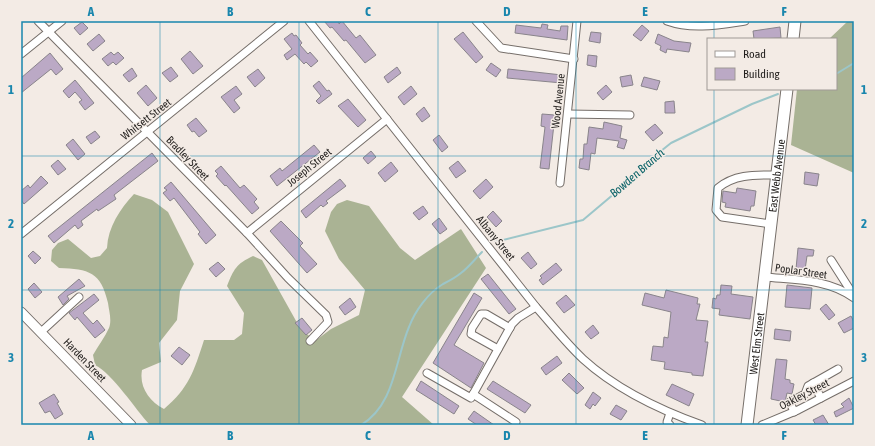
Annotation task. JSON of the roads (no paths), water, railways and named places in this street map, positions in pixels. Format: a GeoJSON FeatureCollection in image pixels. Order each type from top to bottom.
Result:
{"type":"FeatureCollection","features":[{"type":"Feature","properties":{"kind":"highway"},"geometry":{"type":"LineString","coordinates":[[793,38],[795,21]]}},
{"type":"Feature","properties":{"kind":"highway","name":"East Webb Avenue"},"geometry":{"type":"LineString","coordinates":[[767,263],[770,224],[787,90]]}},
{"type":"Feature","properties":{"kind":"highway","name":"West Elm Street"},"geometry":{"type":"LineString","coordinates":[[747,425],[767,263]]}},
{"type":"Feature","properties":{"kind":"main road","name":"Harden Street"},"geometry":{"type":"LineString","coordinates":[[21,312],[131,425]]}},
{"type":"Feature","properties":{"kind":"street","name":"Bradley Street"},"geometry":{"type":"LineString","coordinates":[[38,21],[247,233],[328,318],[328,322],[310,341]]}},
{"type":"Feature","properties":{"kind":"street"},"geometry":{"type":"LineString","coordinates":[[21,54],[62,21]]}},
{"type":"Feature","properties":{"kind":"street","name":"Whitsett Street"},"geometry":{"type":"LineString","coordinates":[[21,234],[284,21]]}},
{"type":"Feature","properties":{"kind":"street","name":"Albany Street"},"geometry":{"type":"LineString","coordinates":[[309,21],[536,307],[570,346],[597,371],[640,398],[685,422],[702,425]]}},
{"type":"Feature","properties":{"kind":"street"},"geometry":{"type":"LineString","coordinates":[[476,21],[501,48],[574,59]]}},
{"type":"Feature","properties":{"kind":"street","name":"Wood Avenue"},"geometry":{"type":"LineString","coordinates":[[560,183],[577,21]]}},
{"type":"Feature","properties":{"kind":"street"},"geometry":{"type":"LineString","coordinates":[[666,21],[686,26],[699,27],[745,21]]}},
{"type":"Feature","properties":{"kind":"street"},"geometry":{"type":"LineString","coordinates":[[568,114],[630,115]]}},
{"type":"Feature","properties":{"kind":"street","name":"Joseph Street"},"geometry":{"type":"LineString","coordinates":[[247,233],[387,119]]}},
{"type":"Feature","properties":{"kind":"street"},"geometry":{"type":"LineString","coordinates":[[770,224],[722,217],[716,210],[718,188],[725,182],[752,174],[777,175]]}},
{"type":"Feature","properties":{"kind":"street"},"geometry":{"type":"LineString","coordinates":[[831,260],[854,297]]}},
{"type":"Feature","properties":{"kind":"street","name":"Poplar Street"},"geometry":{"type":"LineString","coordinates":[[765,277],[818,282],[842,290],[854,297]]}},
{"type":"Feature","properties":{"kind":"street"},"geometry":{"type":"LineString","coordinates":[[41,332],[80,297]]}},
{"type":"Feature","properties":{"kind":"street"},"geometry":{"type":"LineString","coordinates":[[427,373],[471,398],[510,328],[518,318],[536,307]]}},
{"type":"Feature","properties":{"kind":"street"},"geometry":{"type":"LineString","coordinates":[[498,349],[471,334],[476,319],[481,314],[486,314],[510,328]]}},
{"type":"Feature","properties":{"kind":"street"},"geometry":{"type":"LineString","coordinates":[[794,412],[790,402],[804,394],[808,386],[838,369]]}},
{"type":"Feature","properties":{"kind":"street","name":"Oakley Street"},"geometry":{"type":"LineString","coordinates":[[762,425],[794,412],[854,381]]}},
{"type":"Feature","properties":{"kind":"street"},"geometry":{"type":"LineString","coordinates":[[813,383],[821,398]]}},
{"type":"Feature","properties":{"kind":"street"},"geometry":{"type":"LineString","coordinates":[[474,394],[516,422]]}},
{"type":"Feature","properties":{"kind":"street"},"geometry":{"type":"LineString","coordinates":[[804,394],[810,404]]}},
{"type":"Feature","properties":{"kind":"street"},"geometry":{"type":"LineString","coordinates":[[670,413],[667,422],[670,425]]}},
{"type":"Feature","properties":{"kind":"waterway","name":"Bowden Branch"},"geometry":{"type":"LineString","coordinates":[[837,73],[854,63]]}},
{"type":"Feature","properties":{"kind":"waterway","name":"Bowden Branch"},"geometry":{"type":"LineString","coordinates":[[495,242],[583,220],[640,172],[656,155],[671,143],[752,104],[778,94]]}},
{"type":"Feature","properties":{"kind":"waterway","name":"Bowden Branch"},"geometry":{"type":"LineString","coordinates":[[361,425],[381,406],[387,394],[404,340],[418,309],[432,292],[464,271],[482,252]]}}]}
